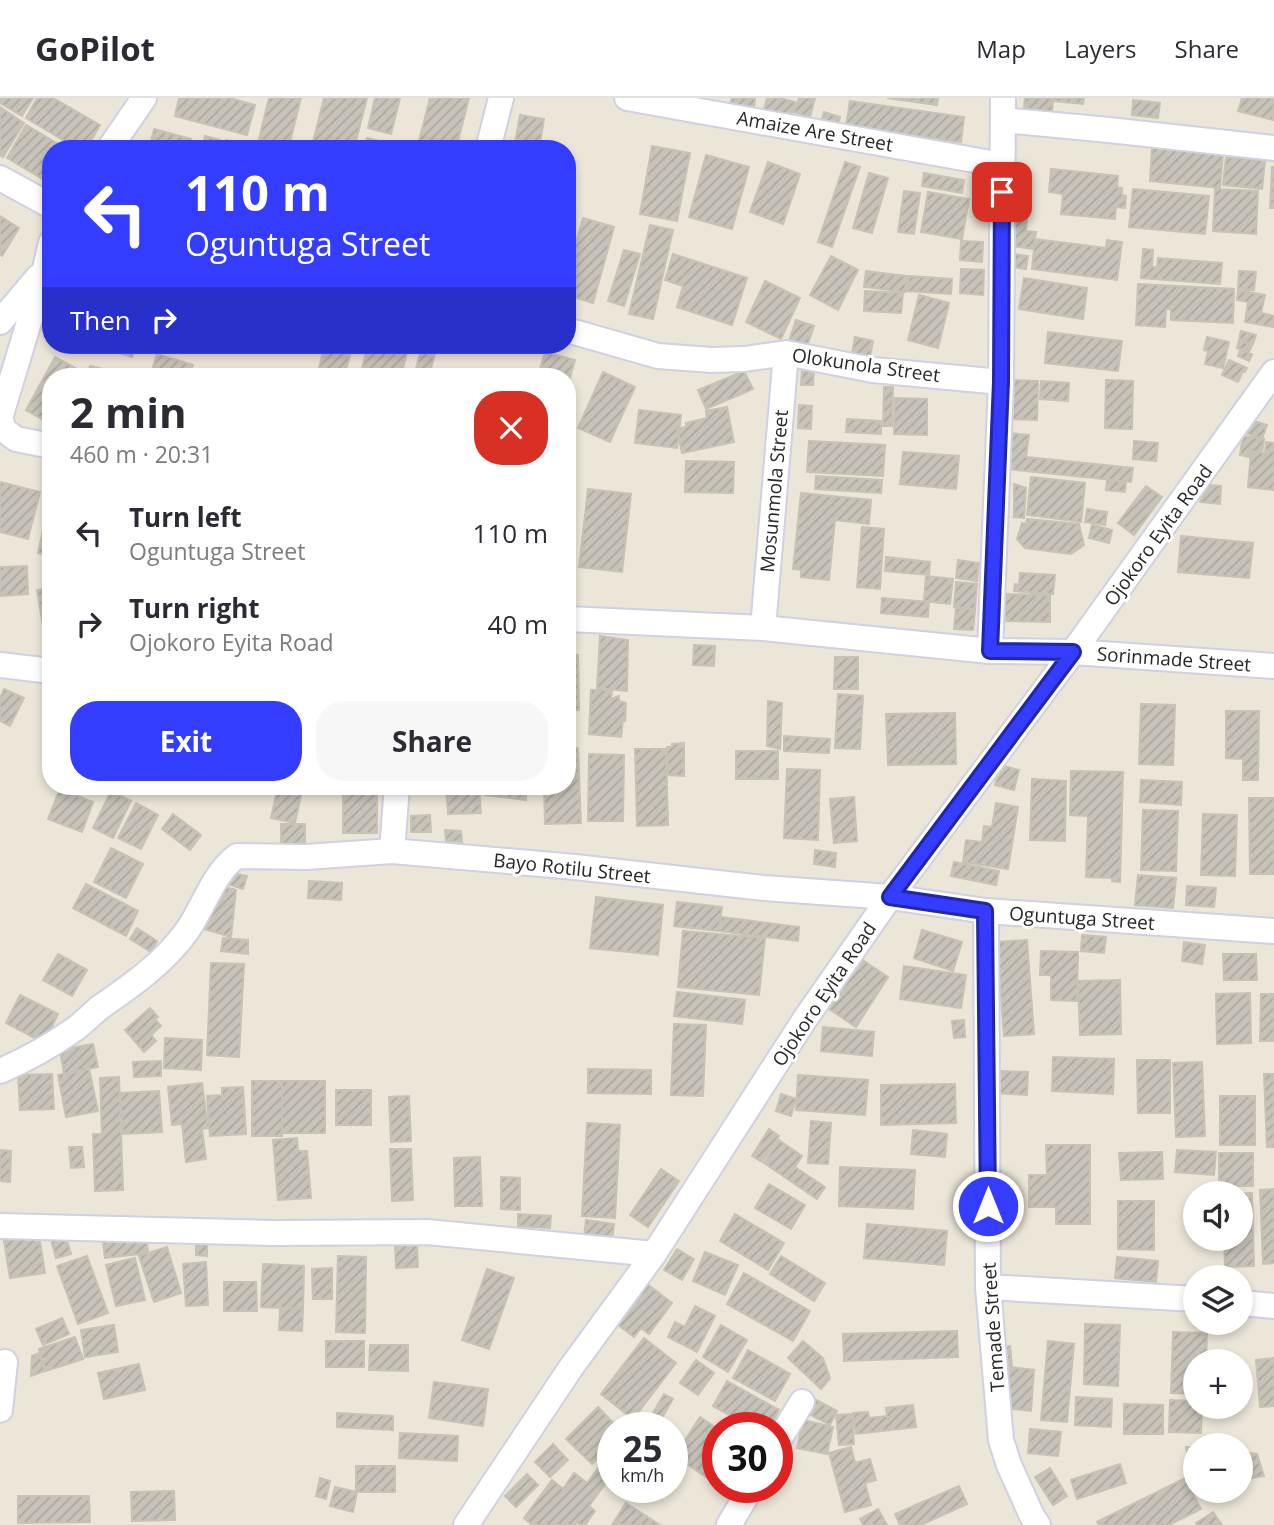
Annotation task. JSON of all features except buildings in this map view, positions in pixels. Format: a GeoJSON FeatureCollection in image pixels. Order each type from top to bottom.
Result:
{"type":"FeatureCollection","features":[{"type":"Feature","properties":{"kind":"street"},"geometry":{"type":"LineString","coordinates":[[115,140],[144,98]]}},
{"type":"Feature","properties":{"kind":"street"},"geometry":{"type":"LineString","coordinates":[[490,140],[501,98]]}},
{"type":"Feature","properties":{"kind":"street","name":"Amaize Are Street"},"geometry":{"type":"LineString","coordinates":[[627,98],[715,105],[1002,165]]}},
{"type":"Feature","properties":{"kind":"street"},"geometry":{"type":"LineString","coordinates":[[990,651],[1001,382],[1003,109],[1110,130],[1274,148]]}},
{"type":"Feature","properties":{"kind":"street"},"geometry":{"type":"LineString","coordinates":[[0,178],[42,201]]}},
{"type":"Feature","properties":{"kind":"street"},"geometry":{"type":"LineString","coordinates":[[0,322],[42,273]]}},
{"type":"Feature","properties":{"kind":"street"},"geometry":{"type":"LineString","coordinates":[[42,279],[0,418],[4,430],[16,439],[42,444]]}},
{"type":"Feature","properties":{"kind":"street","name":"Olokunola Street"},"geometry":{"type":"LineString","coordinates":[[576,333],[658,356],[722,360],[786,354],[873,370],[1001,382]]}},
{"type":"Feature","properties":{"kind":"street","name":"Mosunmola Street"},"geometry":{"type":"LineString","coordinates":[[763,628],[786,354]]}},
{"type":"Feature","properties":{"kind":"street","name":"Ojokoro Eyita Road"},"geometry":{"type":"LineString","coordinates":[[466,1525],[570,1368],[654,1255],[805,1020],[890,897],[1271,383]]}},
{"type":"Feature","properties":{"kind":"street","name":"Sorinmade Street"},"geometry":{"type":"LineString","coordinates":[[576,619],[763,628],[990,651],[1073,652],[1274,666]]}},
{"type":"Feature","properties":{"kind":"street"},"geometry":{"type":"LineString","coordinates":[[0,665],[42,670]]}},
{"type":"Feature","properties":{"kind":"street"},"geometry":{"type":"LineString","coordinates":[[392,851],[396,795]]}},
{"type":"Feature","properties":{"kind":"street","name":"Bayo Rotilu Street"},"geometry":{"type":"LineString","coordinates":[[0,1070],[20,1062],[75,1028],[148,973],[188,930],[231,860],[237,856],[306,857],[392,851],[575,867],[765,888],[890,897]]}},
{"type":"Feature","properties":{"kind":"street","name":"Oguntuga Street"},"geometry":{"type":"LineString","coordinates":[[890,897],[985,911],[1274,931]]}},
{"type":"Feature","properties":{"kind":"street","name":"Temade Street"},"geometry":{"type":"LineString","coordinates":[[985,911],[988,1287],[1001,1440],[1009,1465],[1038,1525]]}},
{"type":"Feature","properties":{"kind":"street"},"geometry":{"type":"LineString","coordinates":[[0,1226],[260,1233],[427,1232],[654,1255]]}},
{"type":"Feature","properties":{"kind":"street"},"geometry":{"type":"LineString","coordinates":[[988,1287],[1183,1298]]}},
{"type":"Feature","properties":{"kind":"street"},"geometry":{"type":"LineString","coordinates":[[1253,1304],[1274,1306]]}},
{"type":"Feature","properties":{"kind":"street"},"geometry":{"type":"LineString","coordinates":[[0,1410],[5,1363]]}},
{"type":"Feature","properties":{"kind":"street"},"geometry":{"type":"LineString","coordinates":[[793,1417],[802,1402]]}},
{"type":"Feature","properties":{"kind":"street"},"geometry":{"type":"LineString","coordinates":[[729,1525],[742,1503]]}},
{"type":"Feature","properties":{"kind":"route"},"geometry":{"type":"LineString","coordinates":[[988,1206],[985,911],[890,897],[1073,652],[990,651],[1001,382],[1002,192]]}}]}
